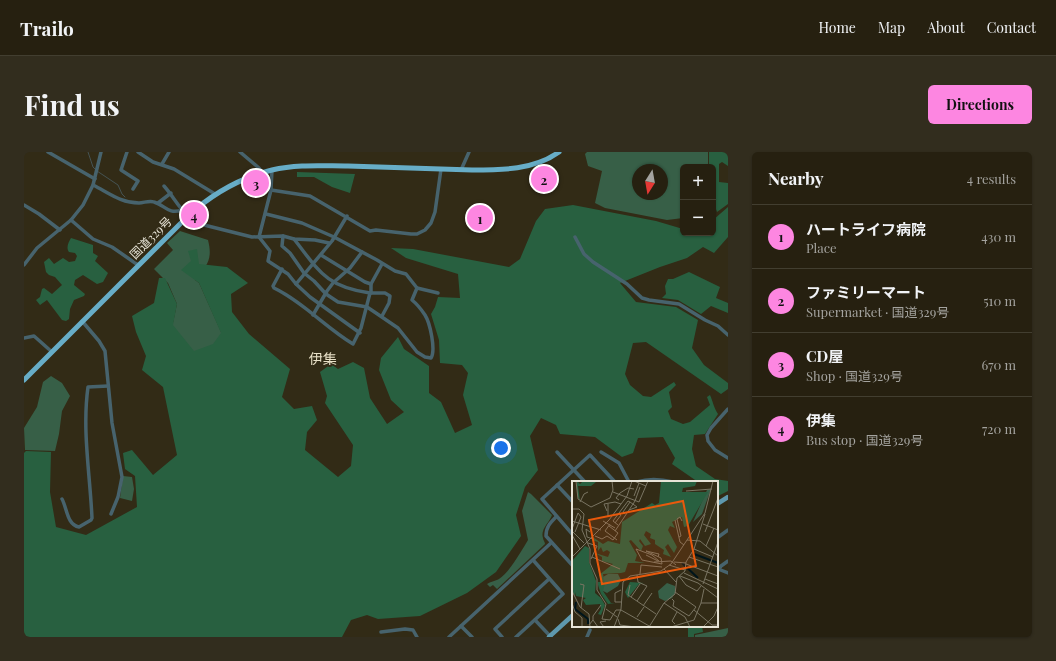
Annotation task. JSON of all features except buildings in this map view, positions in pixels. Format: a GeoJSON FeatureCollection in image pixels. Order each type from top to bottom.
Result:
{"type":"FeatureCollection","features":[{"type":"Feature","properties":{"kind":"highway","name":"国道329号"},"geometry":{"type":"LineString","coordinates":[[24,380],[188,216],[216,194],[242,181],[272,170],[300,166],[461,170],[521,168],[539,163],[559,152]]}},
{"type":"Feature","properties":{"kind":"main road"},"geometry":{"type":"LineString","coordinates":[[718,503],[728,497]]}},
{"type":"Feature","properties":{"kind":"main road"},"geometry":{"type":"LineString","coordinates":[[550,637],[572,617]]}},
{"type":"Feature","properties":{"kind":"street"},"geometry":{"type":"LineString","coordinates":[[48,152],[95,179]]}},
{"type":"Feature","properties":{"kind":"street"},"geometry":{"type":"LineString","coordinates":[[24,265],[42,243],[71,220],[83,205],[93,185],[101,152]]}},
{"type":"Feature","properties":{"kind":"street"},"geometry":{"type":"LineString","coordinates":[[127,152],[121,170],[138,181],[133,189]]}},
{"type":"Feature","properties":{"kind":"street"},"geometry":{"type":"LineString","coordinates":[[138,152],[153,162],[162,164],[188,176],[216,194]]}},
{"type":"Feature","properties":{"kind":"street"},"geometry":{"type":"LineString","coordinates":[[162,164],[169,152]]}},
{"type":"Feature","properties":{"kind":"street"},"geometry":{"type":"LineString","coordinates":[[240,152],[260,169],[262,173]]}},
{"type":"Feature","properties":{"kind":"street"},"geometry":{"type":"LineString","coordinates":[[461,170],[469,152]]}},
{"type":"Feature","properties":{"kind":"street"},"geometry":{"type":"LineString","coordinates":[[271,190],[310,196],[347,216],[370,231],[376,230],[411,234],[420,233],[425,230],[431,222],[435,212],[441,169]]}},
{"type":"Feature","properties":{"kind":"street"},"geometry":{"type":"LineString","coordinates":[[259,237],[271,190],[272,170]]}},
{"type":"Feature","properties":{"kind":"street"},"geometry":{"type":"LineString","coordinates":[[93,185],[121,200],[138,203],[152,201],[170,211],[182,210]]}},
{"type":"Feature","properties":{"kind":"street"},"geometry":{"type":"LineString","coordinates":[[164,186],[171,193],[182,210],[194,222],[252,237],[283,236],[294,239],[315,240],[330,243]]}},
{"type":"Feature","properties":{"kind":"street"},"geometry":{"type":"LineString","coordinates":[[158,203],[171,193]]}},
{"type":"Feature","properties":{"kind":"street"},"geometry":{"type":"LineString","coordinates":[[24,205],[60,230]]}},
{"type":"Feature","properties":{"kind":"street"},"geometry":{"type":"LineString","coordinates":[[266,214],[302,223],[334,237],[395,271],[406,274],[417,288],[438,293]]}},
{"type":"Feature","properties":{"kind":"street"},"geometry":{"type":"LineString","coordinates":[[296,284],[330,243],[347,216]]}},
{"type":"Feature","properties":{"kind":"street"},"geometry":{"type":"LineString","coordinates":[[71,220],[93,239],[112,247],[138,265]]}},
{"type":"Feature","properties":{"kind":"street"},"geometry":{"type":"LineString","coordinates":[[283,236],[282,246],[290,253],[304,273],[326,294],[338,302],[367,307],[382,316],[398,328],[417,352],[425,357],[431,358],[433,354],[431,335],[426,316],[412,300],[417,288]]}},
{"type":"Feature","properties":{"kind":"street"},"geometry":{"type":"LineString","coordinates":[[259,237],[270,251],[268,261],[282,269],[296,284],[320,304],[360,332]]}},
{"type":"Feature","properties":{"kind":"street"},"geometry":{"type":"LineString","coordinates":[[575,237],[584,254],[627,284],[642,298],[679,304],[718,326],[728,335]]}},
{"type":"Feature","properties":{"kind":"street"},"geometry":{"type":"LineString","coordinates":[[294,239],[326,278],[333,283],[370,293],[385,293],[390,296],[389,304],[382,316]]}},
{"type":"Feature","properties":{"kind":"street"},"geometry":{"type":"LineString","coordinates":[[313,315],[333,283],[347,270],[362,252]]}},
{"type":"Feature","properties":{"kind":"street"},"geometry":{"type":"LineString","coordinates":[[321,255],[371,284]]}},
{"type":"Feature","properties":{"kind":"street"},"geometry":{"type":"LineString","coordinates":[[282,269],[273,286],[274,288],[288,295],[353,344],[360,332],[367,307],[371,284],[382,264]]}},
{"type":"Feature","properties":{"kind":"street"},"geometry":{"type":"LineString","coordinates":[[82,321],[99,341],[105,351],[112,423],[122,477],[118,497],[111,514]]}},
{"type":"Feature","properties":{"kind":"street"},"geometry":{"type":"LineString","coordinates":[[24,338],[34,336],[52,352]]}},
{"type":"Feature","properties":{"kind":"street"},"geometry":{"type":"LineString","coordinates":[[62,499],[71,523],[74,526],[79,527],[91,520],[91,487],[85,408],[88,387],[108,386]]}},
{"type":"Feature","properties":{"kind":"street"},"geometry":{"type":"LineString","coordinates":[[728,409],[711,428],[707,435],[708,441],[715,450],[728,458]]}},
{"type":"Feature","properties":{"kind":"street"},"geometry":{"type":"LineString","coordinates":[[557,452],[584,481]]}},
{"type":"Feature","properties":{"kind":"street"},"geometry":{"type":"LineString","coordinates":[[601,452],[621,465],[629,481]]}},
{"type":"Feature","properties":{"kind":"street"},"geometry":{"type":"LineString","coordinates":[[572,534],[542,499],[590,455],[614,481]]}},
{"type":"Feature","properties":{"kind":"street"},"geometry":{"type":"LineString","coordinates":[[641,481],[648,479],[668,481]]}},
{"type":"Feature","properties":{"kind":"street"},"geometry":{"type":"LineString","coordinates":[[557,485],[572,501]]}},
{"type":"Feature","properties":{"kind":"street"},"geometry":{"type":"LineString","coordinates":[[556,517],[548,526],[546,536],[572,565]]}},
{"type":"Feature","properties":{"kind":"street"},"geometry":{"type":"LineString","coordinates":[[718,537],[728,530]]}},
{"type":"Feature","properties":{"kind":"street"},"geometry":{"type":"LineString","coordinates":[[449,637],[551,543]]}},
{"type":"Feature","properties":{"kind":"street"},"geometry":{"type":"LineString","coordinates":[[516,637],[563,594],[532,560]]}},
{"type":"Feature","properties":{"kind":"street"},"geometry":{"type":"LineString","coordinates":[[728,561],[718,569],[728,573]]}},
{"type":"Feature","properties":{"kind":"street"},"geometry":{"type":"LineString","coordinates":[[502,637],[495,629],[549,579]]}},
{"type":"Feature","properties":{"kind":"street"},"geometry":{"type":"LineString","coordinates":[[535,620],[550,637]]}},
{"type":"Feature","properties":{"kind":"street"},"geometry":{"type":"LineString","coordinates":[[461,626],[472,637]]}},
{"type":"Feature","properties":{"kind":"street"},"geometry":{"type":"LineString","coordinates":[[381,632],[405,629],[413,630],[417,637]]}},
{"type":"Feature","properties":{"kind":"street"},"geometry":{"type":"LineString","coordinates":[[587,637],[590,630]]}},
{"type":"Feature","properties":{"kind":"green space"},"geometry":{"type":"Polygon","coordinates":[[[587,152],[708,152],[708,164],[680,164],[680,218],[667,220],[605,208],[595,203],[602,171],[588,166],[585,154],[587,152]]]}},
{"type":"Feature","properties":{"kind":"green space"},"geometry":{"type":"Polygon","coordinates":[[[709,152],[728,152],[728,166],[722,162],[719,164],[719,182],[728,183],[728,204],[717,212],[716,164],[709,164],[709,152]]]}},
{"type":"Feature","properties":{"kind":"green space"},"geometry":{"type":"Polygon","coordinates":[[[297,172],[355,174],[350,193],[332,187],[314,177],[297,177],[297,172]]]}},
{"type":"Feature","properties":{"kind":"green space"},"geometry":{"type":"Polygon","coordinates":[[[573,205],[656,221],[680,228],[680,236],[716,236],[716,217],[728,207],[728,237],[714,253],[703,247],[687,258],[620,283],[636,302],[676,307],[698,320],[692,348],[704,365],[728,383],[728,389],[721,394],[646,342],[633,343],[625,374],[630,385],[643,396],[651,397],[674,382],[676,385],[669,392],[672,407],[668,411],[671,419],[683,424],[690,422],[710,405],[707,397],[710,395],[718,414],[705,434],[694,435],[692,449],[696,466],[715,479],[728,481],[728,491],[718,496],[718,481],[697,481],[672,464],[675,458],[663,437],[638,438],[633,453],[622,457],[595,437],[560,434],[556,425],[541,418],[530,436],[538,470],[525,487],[516,515],[521,536],[496,572],[467,593],[420,616],[378,619],[367,615],[351,620],[342,637],[24,637],[24,453],[26,451],[51,452],[50,492],[56,527],[86,535],[137,507],[135,476],[125,469],[123,453],[132,450],[153,475],[177,455],[163,387],[142,370],[146,356],[136,332],[132,316],[154,303],[159,278],[165,278],[177,304],[173,325],[194,351],[213,344],[221,333],[199,283],[181,270],[191,261],[188,251],[197,249],[199,264],[227,267],[248,283],[231,294],[232,312],[249,334],[290,369],[282,397],[294,409],[312,406],[317,420],[307,432],[305,450],[338,477],[351,466],[353,445],[325,403],[327,396],[320,372],[331,364],[338,369],[353,362],[364,368],[370,398],[387,424],[404,412],[391,400],[379,370],[381,358],[398,337],[404,349],[429,366],[429,393],[441,402],[455,433],[472,425],[463,395],[468,373],[462,365],[440,363],[439,340],[431,314],[438,297],[460,298],[458,274],[406,258],[391,248],[413,249],[509,267],[520,259],[536,221],[545,209],[573,205]]]}},
{"type":"Feature","properties":{"kind":"green space"},"geometry":{"type":"Polygon","coordinates":[[[180,231],[208,240],[210,253],[208,262],[195,280],[199,283],[221,332],[237,356],[204,378],[170,337],[177,304],[168,283],[154,269],[173,250],[167,243],[180,231]]]}},
{"type":"Feature","properties":{"kind":"green space"},"geometry":{"type":"Polygon","coordinates":[[[71,238],[93,245],[93,253],[98,256],[95,261],[108,273],[103,282],[97,284],[83,275],[75,280],[74,285],[85,294],[84,296],[74,300],[70,309],[69,319],[66,321],[62,320],[47,300],[40,305],[36,300],[40,297],[42,289],[44,288],[52,294],[62,285],[55,277],[46,272],[44,262],[49,258],[54,264],[63,258],[69,262],[75,261],[77,256],[75,253],[69,252],[68,249],[68,244],[71,238]]]}},
{"type":"Feature","properties":{"kind":"green space"},"geometry":{"type":"Polygon","coordinates":[[[689,272],[720,287],[716,298],[728,303],[728,313],[711,306],[701,314],[678,300],[662,298],[666,294],[665,286],[668,279],[673,279],[689,272]]]}},
{"type":"Feature","properties":{"kind":"green space"},"geometry":{"type":"Polygon","coordinates":[[[51,376],[62,383],[70,396],[62,411],[55,451],[25,450],[24,428],[37,407],[43,382],[51,376]]]}},
{"type":"Feature","properties":{"kind":"green space"},"geometry":{"type":"Polygon","coordinates":[[[123,476],[132,477],[134,489],[132,501],[120,498],[123,476]]]}},
{"type":"Feature","properties":{"kind":"green space"},"geometry":{"type":"Polygon","coordinates":[[[528,492],[552,515],[542,535],[545,544],[497,589],[493,585],[490,587],[487,584],[499,579],[507,572],[528,540],[522,511],[528,492]]]}},
{"type":"Feature","properties":{"kind":"green space"},"geometry":{"type":"Polygon","coordinates":[[[688,627],[702,627],[703,632],[694,634],[694,637],[688,637],[688,627]]]}},
{"type":"Feature","properties":{"kind":"green space"},"geometry":{"type":"Polygon","coordinates":[[[728,628],[728,637],[695,637],[695,635],[728,628]]]}},
{"type":"Feature","properties":{"kind":"waterway"},"geometry":{"type":"LineString","coordinates":[[88,152],[95,169]]}},
{"type":"Feature","properties":{"kind":"waterway"},"geometry":{"type":"LineString","coordinates":[[97,171],[118,185],[125,197]]}},
{"type":"Feature","properties":{"kind":"place","name":"ファミリーマート"},"geometry":{"type":"Point","coordinates":[544,179]}},
{"type":"Feature","properties":{"kind":"place","name":"CD屋"},"geometry":{"type":"Point","coordinates":[256,183]}},
{"type":"Feature","properties":{"kind":"place","name":"伊集"},"geometry":{"type":"Point","coordinates":[194,215]}},
{"type":"Feature","properties":{"kind":"place","name":"ハートライフ病院"},"geometry":{"type":"Point","coordinates":[480,218]}},
{"type":"Feature","properties":{"kind":"district","name":"伊集"},"geometry":{"type":"Point","coordinates":[323,359]}}]}
